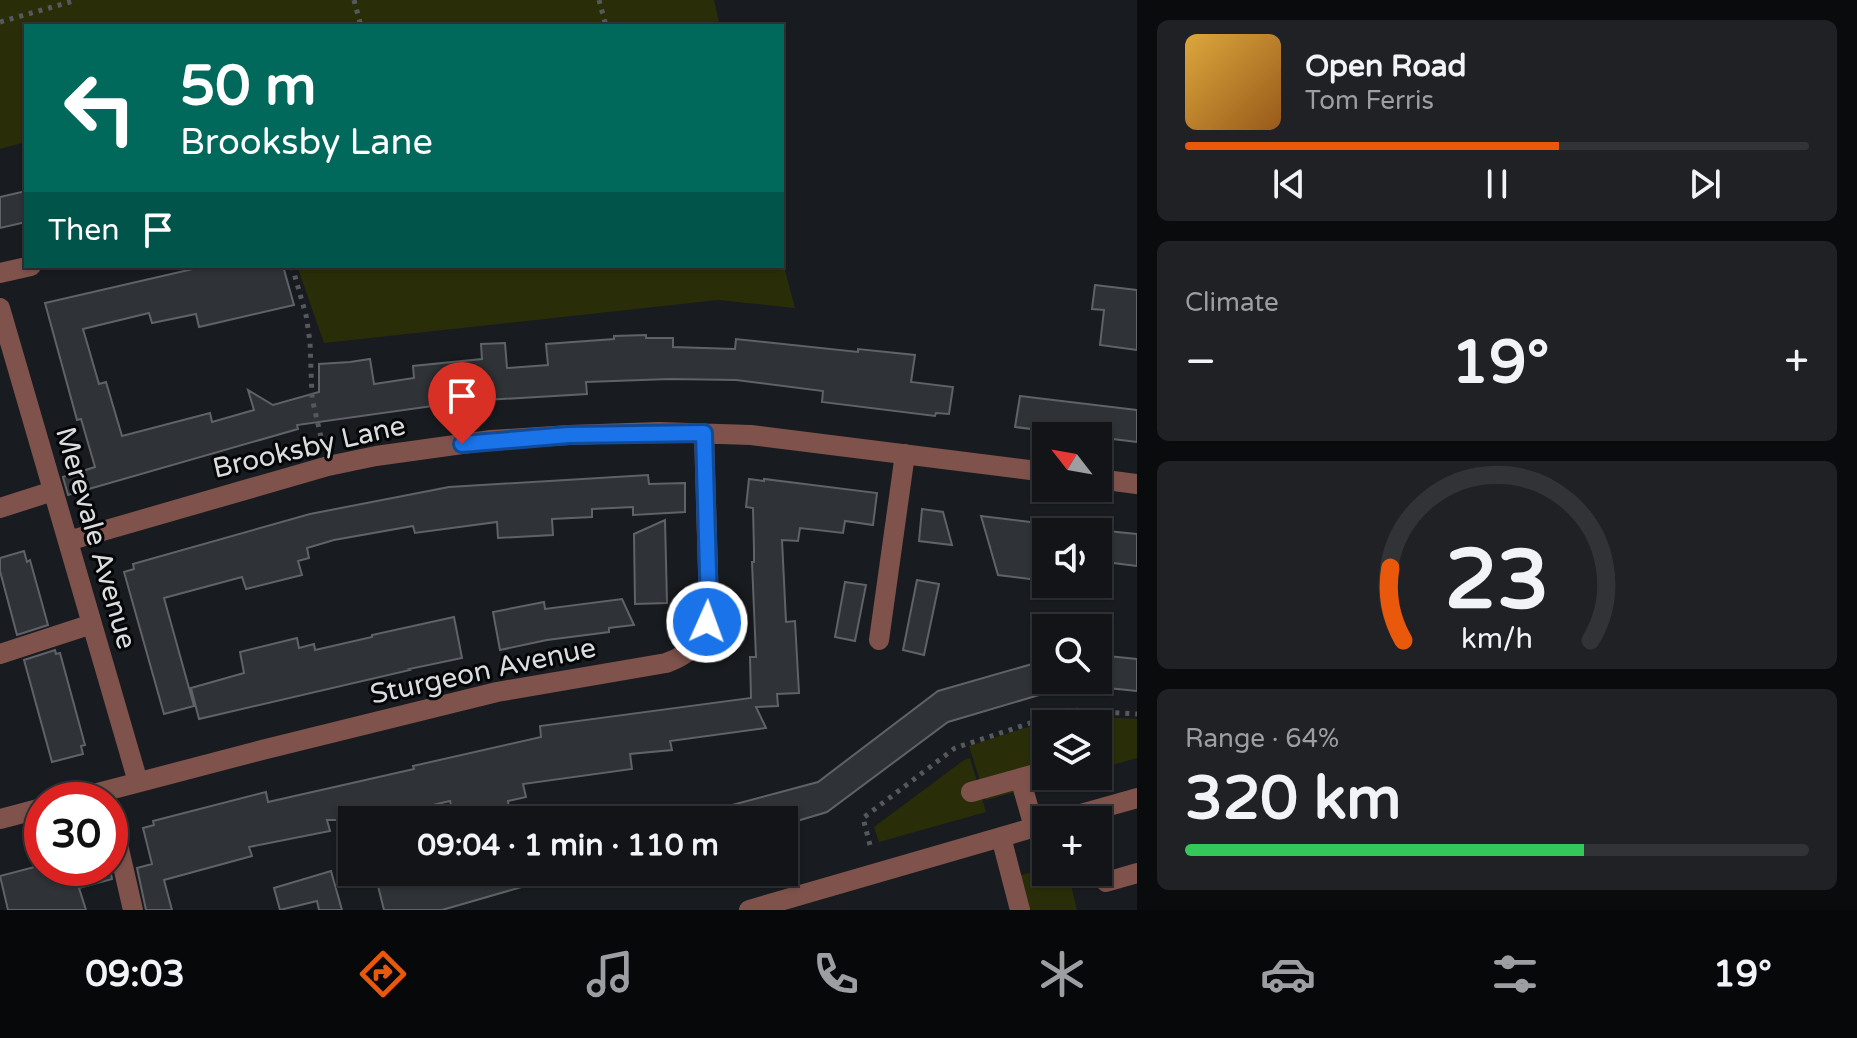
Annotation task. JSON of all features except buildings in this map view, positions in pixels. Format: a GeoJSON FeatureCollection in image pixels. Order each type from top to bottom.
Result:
{"type":"FeatureCollection","features":[{"type":"Feature","properties":{"kind":"street"},"geometry":{"type":"LineString","coordinates":[[0,273],[24,268]]}},
{"type":"Feature","properties":{"kind":"street","name":"Merevale Avenue"},"geometry":{"type":"LineString","coordinates":[[0,308],[138,782]]}},
{"type":"Feature","properties":{"kind":"street","name":"Sturgeon Avenue"},"geometry":{"type":"LineString","coordinates":[[128,788],[138,782],[497,692],[680,658],[702,635],[709,606],[704,433]]}},
{"type":"Feature","properties":{"kind":"street","name":"Brooksby Lane"},"geometry":{"type":"LineString","coordinates":[[68,541],[328,466],[491,440],[569,435],[751,435],[1032,470]]}},
{"type":"Feature","properties":{"kind":"street"},"geometry":{"type":"LineString","coordinates":[[879,640],[905,454]]}},
{"type":"Feature","properties":{"kind":"street"},"geometry":{"type":"LineString","coordinates":[[1112,481],[1137,484]]}},
{"type":"Feature","properties":{"kind":"street"},"geometry":{"type":"LineString","coordinates":[[0,508],[53,491]]}},
{"type":"Feature","properties":{"kind":"street"},"geometry":{"type":"LineString","coordinates":[[0,654],[92,624]]}},
{"type":"Feature","properties":{"kind":"street"},"geometry":{"type":"LineString","coordinates":[[971,792],[1032,775]]}},
{"type":"Feature","properties":{"kind":"street"},"geometry":{"type":"LineString","coordinates":[[1020,778],[1032,807]]}},
{"type":"Feature","properties":{"kind":"street"},"geometry":{"type":"LineString","coordinates":[[1112,807],[1137,798]]}},
{"type":"Feature","properties":{"kind":"street"},"geometry":{"type":"LineString","coordinates":[[0,819],[24,813]]}},
{"type":"Feature","properties":{"kind":"street"},"geometry":{"type":"LineString","coordinates":[[749,910],[1032,828]]}},
{"type":"Feature","properties":{"kind":"street"},"geometry":{"type":"LineString","coordinates":[[1001,837],[1020,910]]}},
{"type":"Feature","properties":{"kind":"street"},"geometry":{"type":"LineString","coordinates":[[1112,880],[1137,873]]}},
{"type":"Feature","properties":{"kind":"street"},"geometry":{"type":"LineString","coordinates":[[128,886],[133,910]]}},
{"type":"Feature","properties":{"kind":"path"},"geometry":{"type":"LineString","coordinates":[[0,22],[77,0]]}},
{"type":"Feature","properties":{"kind":"path"},"geometry":{"type":"LineString","coordinates":[[354,0],[360,24]]}},
{"type":"Feature","properties":{"kind":"path"},"geometry":{"type":"LineString","coordinates":[[599,0],[605,24]]}},
{"type":"Feature","properties":{"kind":"path"},"geometry":{"type":"LineString","coordinates":[[293,268],[306,315],[312,398],[328,466]]}},
{"type":"Feature","properties":{"kind":"path"},"geometry":{"type":"LineString","coordinates":[[870,845],[863,818],[955,748],[1070,710],[1137,714]]}},
{"type":"Feature","properties":{"kind":"green space"},"geometry":{"type":"Polygon","coordinates":[[[0,0],[714,0],[720,24],[24,24],[24,143],[0,149],[0,0]]]}},
{"type":"Feature","properties":{"kind":"green space"},"geometry":{"type":"Polygon","coordinates":[[[784,267],[795,308],[718,300],[324,343],[298,268],[784,267]]]}},
{"type":"Feature","properties":{"kind":"green space"},"geometry":{"type":"Polygon","coordinates":[[[1112,718],[1137,719],[1137,758],[1112,765],[1112,718]]]}},
{"type":"Feature","properties":{"kind":"green space"},"geometry":{"type":"Polygon","coordinates":[[[1032,726],[1032,787],[986,800],[969,746],[1032,726]]]}},
{"type":"Feature","properties":{"kind":"green space"},"geometry":{"type":"Polygon","coordinates":[[[970,758],[986,812],[879,842],[874,827],[970,758]]]}},
{"type":"Feature","properties":{"kind":"green space"},"geometry":{"type":"Polygon","coordinates":[[[1032,872],[1032,886],[1071,886],[1077,910],[1026,910],[1016,877],[1032,872]]]}},
{"type":"Feature","properties":{"kind":"route"},"geometry":{"type":"LineString","coordinates":[[462,444],[569,435],[704,433],[707,622]]}}]}
